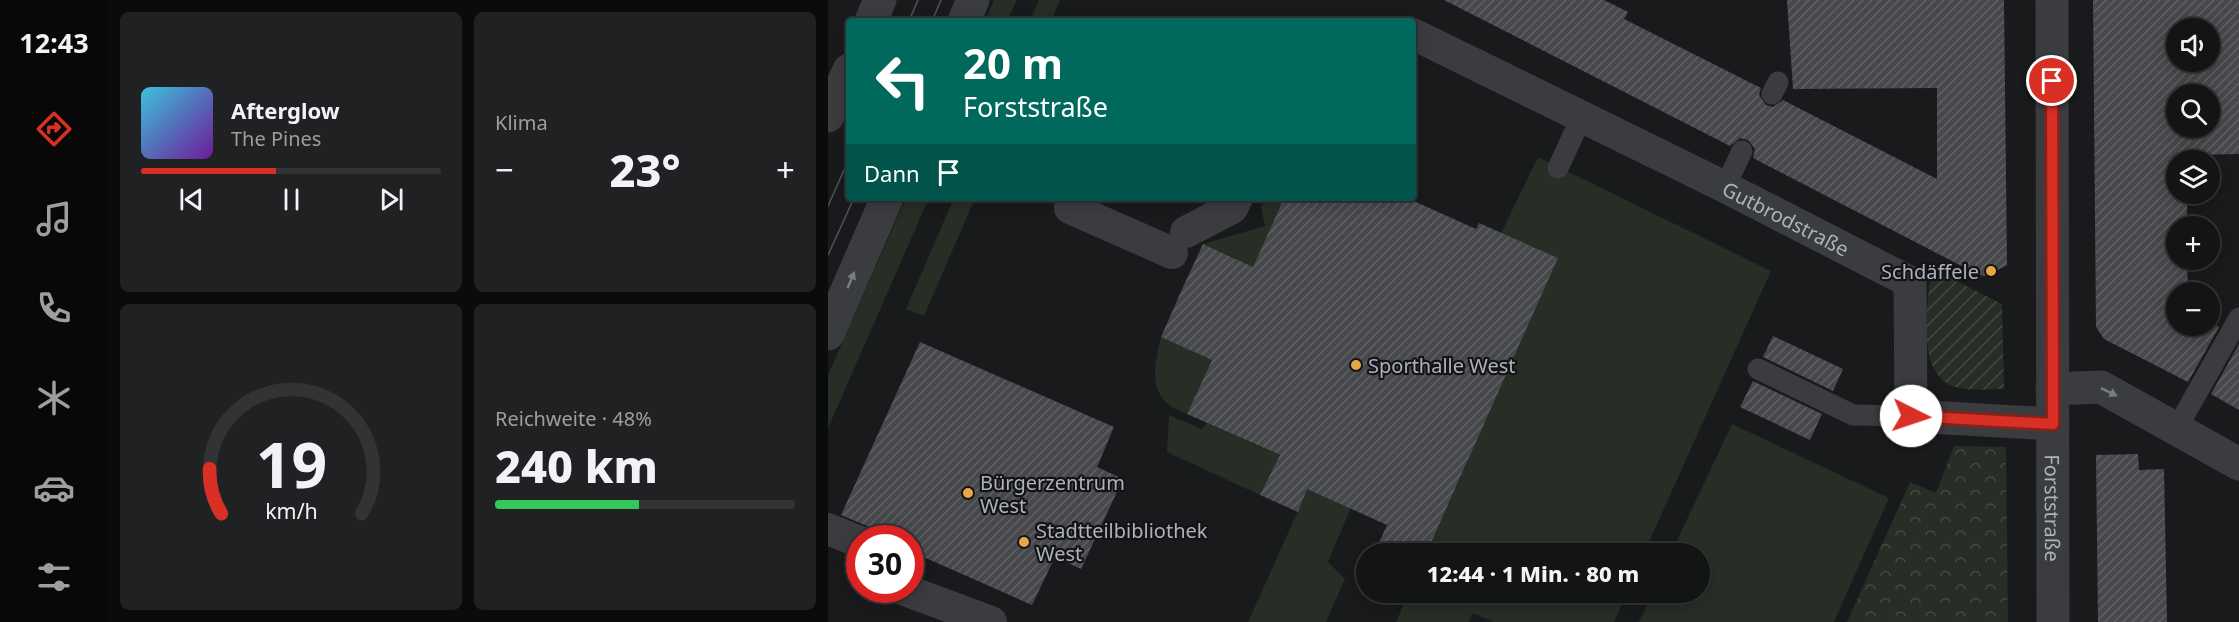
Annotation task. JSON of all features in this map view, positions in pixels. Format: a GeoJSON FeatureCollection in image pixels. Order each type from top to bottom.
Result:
{"type":"FeatureCollection","features":[{"type":"Feature","properties":{"kind":"street"},"geometry":{"type":"LineString","coordinates":[[872,18],[880,0]]}},
{"type":"Feature","properties":{"kind":"street"},"geometry":{"type":"LineString","coordinates":[[965,18],[973,0]]}},
{"type":"Feature","properties":{"kind":"street","name":"Forststraße"},"geometry":{"type":"LineString","coordinates":[[2052,0],[2053,622]]}},
{"type":"Feature","properties":{"kind":"street","name":"Gutbrodstraße"},"geometry":{"type":"LineString","coordinates":[[1416,35],[1725,187],[1910,282],[1911,416]]}},
{"type":"Feature","properties":{"kind":"street"},"geometry":{"type":"LineString","coordinates":[[828,116],[846,77]]}},
{"type":"Feature","properties":{"kind":"street"},"geometry":{"type":"LineString","coordinates":[[828,334],[886,201]]}},
{"type":"Feature","properties":{"kind":"street"},"geometry":{"type":"LineString","coordinates":[[1070,208],[1179,242],[1232,208],[1236,201]]}},
{"type":"Feature","properties":{"kind":"street"},"geometry":{"type":"LineString","coordinates":[[2052,389],[2102,387],[2239,464]]}},
{"type":"Feature","properties":{"kind":"street"},"geometry":{"type":"LineString","coordinates":[[1911,416],[2053,424]]}},
{"type":"Feature","properties":{"kind":"street"},"geometry":{"type":"LineString","coordinates":[[828,529],[846,536]]}},
{"type":"Feature","properties":{"kind":"street"},"geometry":{"type":"LineString","coordinates":[[924,597],[992,622]]}},
{"type":"Feature","properties":{"kind":"lane"},"geometry":{"type":"LineString","coordinates":[[1558,168],[1582,116]]}},
{"type":"Feature","properties":{"kind":"lane"},"geometry":{"type":"LineString","coordinates":[[1725,187],[1742,151]]}},
{"type":"Feature","properties":{"kind":"lane"},"geometry":{"type":"LineString","coordinates":[[2177,428],[2239,318]]}},
{"type":"Feature","properties":{"kind":"lane"},"geometry":{"type":"LineString","coordinates":[[1758,369],[1854,415],[1911,416]]}},
{"type":"Feature","properties":{"kind":"green space"},"geometry":{"type":"Polygon","coordinates":[[[994,0],[1017,0],[1008,18],[986,18],[994,0]]]}},
{"type":"Feature","properties":{"kind":"green space"},"geometry":{"type":"Polygon","coordinates":[[[1039,0],[1060,0],[1052,18],[1031,18],[1039,0]]]}},
{"type":"Feature","properties":{"kind":"green space"},"geometry":{"type":"Polygon","coordinates":[[[1538,157],[1771,271],[1649,543],[1431,543],[1469,459],[1463,456],[1518,348],[1558,258],[1501,233],[1538,157]]]}},
{"type":"Feature","properties":{"kind":"green space"},"geometry":{"type":"Polygon","coordinates":[[[905,201],[928,201],[828,428],[828,375],[905,201]]]}},
{"type":"Feature","properties":{"kind":"green space"},"geometry":{"type":"Polygon","coordinates":[[[953,201],[974,201],[924,316],[906,309],[953,201]]]}},
{"type":"Feature","properties":{"kind":"green space"},"geometry":{"type":"Polygon","coordinates":[[[1264,201],[1283,201],[1242,291],[1226,284],[1237,259],[1203,244],[1265,226],[1261,208],[1264,201]]]}},
{"type":"Feature","properties":{"kind":"green space"},"geometry":{"type":"Polygon","coordinates":[[[1931,268],[2002,304],[2004,389],[1971,390],[1952,386],[1940,377],[1932,365],[1926,333],[1931,268]]]}},
{"type":"Feature","properties":{"kind":"green space"},"geometry":{"type":"Polygon","coordinates":[[[1223,335],[1187,414],[1174,408],[1165,401],[1156,383],[1156,361],[1161,337],[1182,346],[1223,335]]]}},
{"type":"Feature","properties":{"kind":"green space"},"geometry":{"type":"Polygon","coordinates":[[[1169,415],[1202,429],[1207,423],[1358,491],[1328,562],[1345,579],[1326,622],[1248,622],[1302,502],[1265,485],[1260,495],[1167,452],[1169,415]]]}},
{"type":"Feature","properties":{"kind":"green space"},"geometry":{"type":"Polygon","coordinates":[[[1732,424],[1889,498],[1834,622],[1639,622],[1648,603],[1710,603],[1710,543],[1676,543],[1732,424]]]}},
{"type":"Feature","properties":{"kind":"green space"},"geometry":{"type":"Polygon","coordinates":[[[1954,446],[2006,447],[2008,622],[1847,622],[1910,482],[1936,493],[1954,446]]]}},
{"type":"Feature","properties":{"kind":"green space"},"geometry":{"type":"Polygon","coordinates":[[[1404,603],[1623,603],[1614,622],[1493,622],[1473,613],[1469,622],[1396,622],[1404,603]]]}},
{"type":"Feature","properties":{"kind":"building"},"geometry":{"type":"Polygon","coordinates":[[[1444,0],[1604,0],[1628,12],[1624,19],[1761,88],[1759,95],[1766,105],[1773,107],[1783,100],[1937,179],[1937,88],[1793,89],[1787,0],[2004,0],[2007,265],[1986,276],[1979,275],[1753,158],[1755,149],[1748,140],[1740,138],[1730,146],[1444,0]]]}},
{"type":"Feature","properties":{"kind":"building"},"geometry":{"type":"Polygon","coordinates":[[[2093,0],[2239,0],[2239,154],[2220,154],[2220,150],[2166,150],[2166,204],[2187,204],[2187,216],[2166,216],[2166,270],[2187,270],[2188,282],[2166,282],[2166,336],[2214,336],[2188,382],[2104,339],[2096,327],[2093,0]]]}},
{"type":"Feature","properties":{"kind":"building","name":"Sporthalle West"},"geometry":{"type":"Polygon","coordinates":[[[1283,201],[1414,201],[1476,229],[1479,223],[1558,258],[1431,543],[1379,543],[1387,525],[1307,489],[1298,512],[1260,495],[1280,455],[1187,414],[1212,360],[1161,337],[1203,244],[1253,267],[1283,201]]]}},
{"type":"Feature","properties":{"kind":"building"},"geometry":{"type":"Polygon","coordinates":[[[1773,336],[1843,369],[1833,391],[1763,357],[1773,336]]]}},
{"type":"Feature","properties":{"kind":"building","name":"Bürgerzentrum West"},"geometry":{"type":"Polygon","coordinates":[[[920,342],[1114,427],[1097,467],[1123,479],[1081,569],[1055,557],[1032,605],[924,557],[924,525],[865,525],[841,515],[920,342]]]}},
{"type":"Feature","properties":{"kind":"building"},"geometry":{"type":"Polygon","coordinates":[[[2239,344],[2239,410],[2211,394],[2239,344]]]}},
{"type":"Feature","properties":{"kind":"building"},"geometry":{"type":"Polygon","coordinates":[[[1753,381],[1822,414],[1810,440],[1740,407],[1753,381]]]}},
{"type":"Feature","properties":{"kind":"building"},"geometry":{"type":"Polygon","coordinates":[[[2138,454],[2139,470],[2164,469],[2167,622],[2098,622],[2096,455],[2138,454]]]}},
{"type":"Feature","properties":{"kind":"tram line"},"geometry":{"type":"LineString","coordinates":[[910,18],[918,0]]}},
{"type":"Feature","properties":{"kind":"tram line"},"geometry":{"type":"LineString","coordinates":[[933,18],[941,0]]}},
{"type":"Feature","properties":{"kind":"tram line"},"geometry":{"type":"LineString","coordinates":[[828,206],[846,166]]}},
{"type":"Feature","properties":{"kind":"tram line"},"geometry":{"type":"LineString","coordinates":[[828,255],[853,201]]}},
{"type":"Feature","properties":{"kind":"place","name":"Schdäffele"},"geometry":{"type":"Point","coordinates":[1991,271]}},
{"type":"Feature","properties":{"kind":"place","name":"Sporthalle West"},"geometry":{"type":"Point","coordinates":[1356,365]}},
{"type":"Feature","properties":{"kind":"place","name":"Bürgerzentrum West"},"geometry":{"type":"Point","coordinates":[968,493]}},
{"type":"Feature","properties":{"kind":"place","name":"Stadtteilbibliothek West"},"geometry":{"type":"Point","coordinates":[1024,542]}},
{"type":"Feature","properties":{"kind":"route"},"geometry":{"type":"LineString","coordinates":[[1911,416],[2053,424],[2052,81]]}}]}
